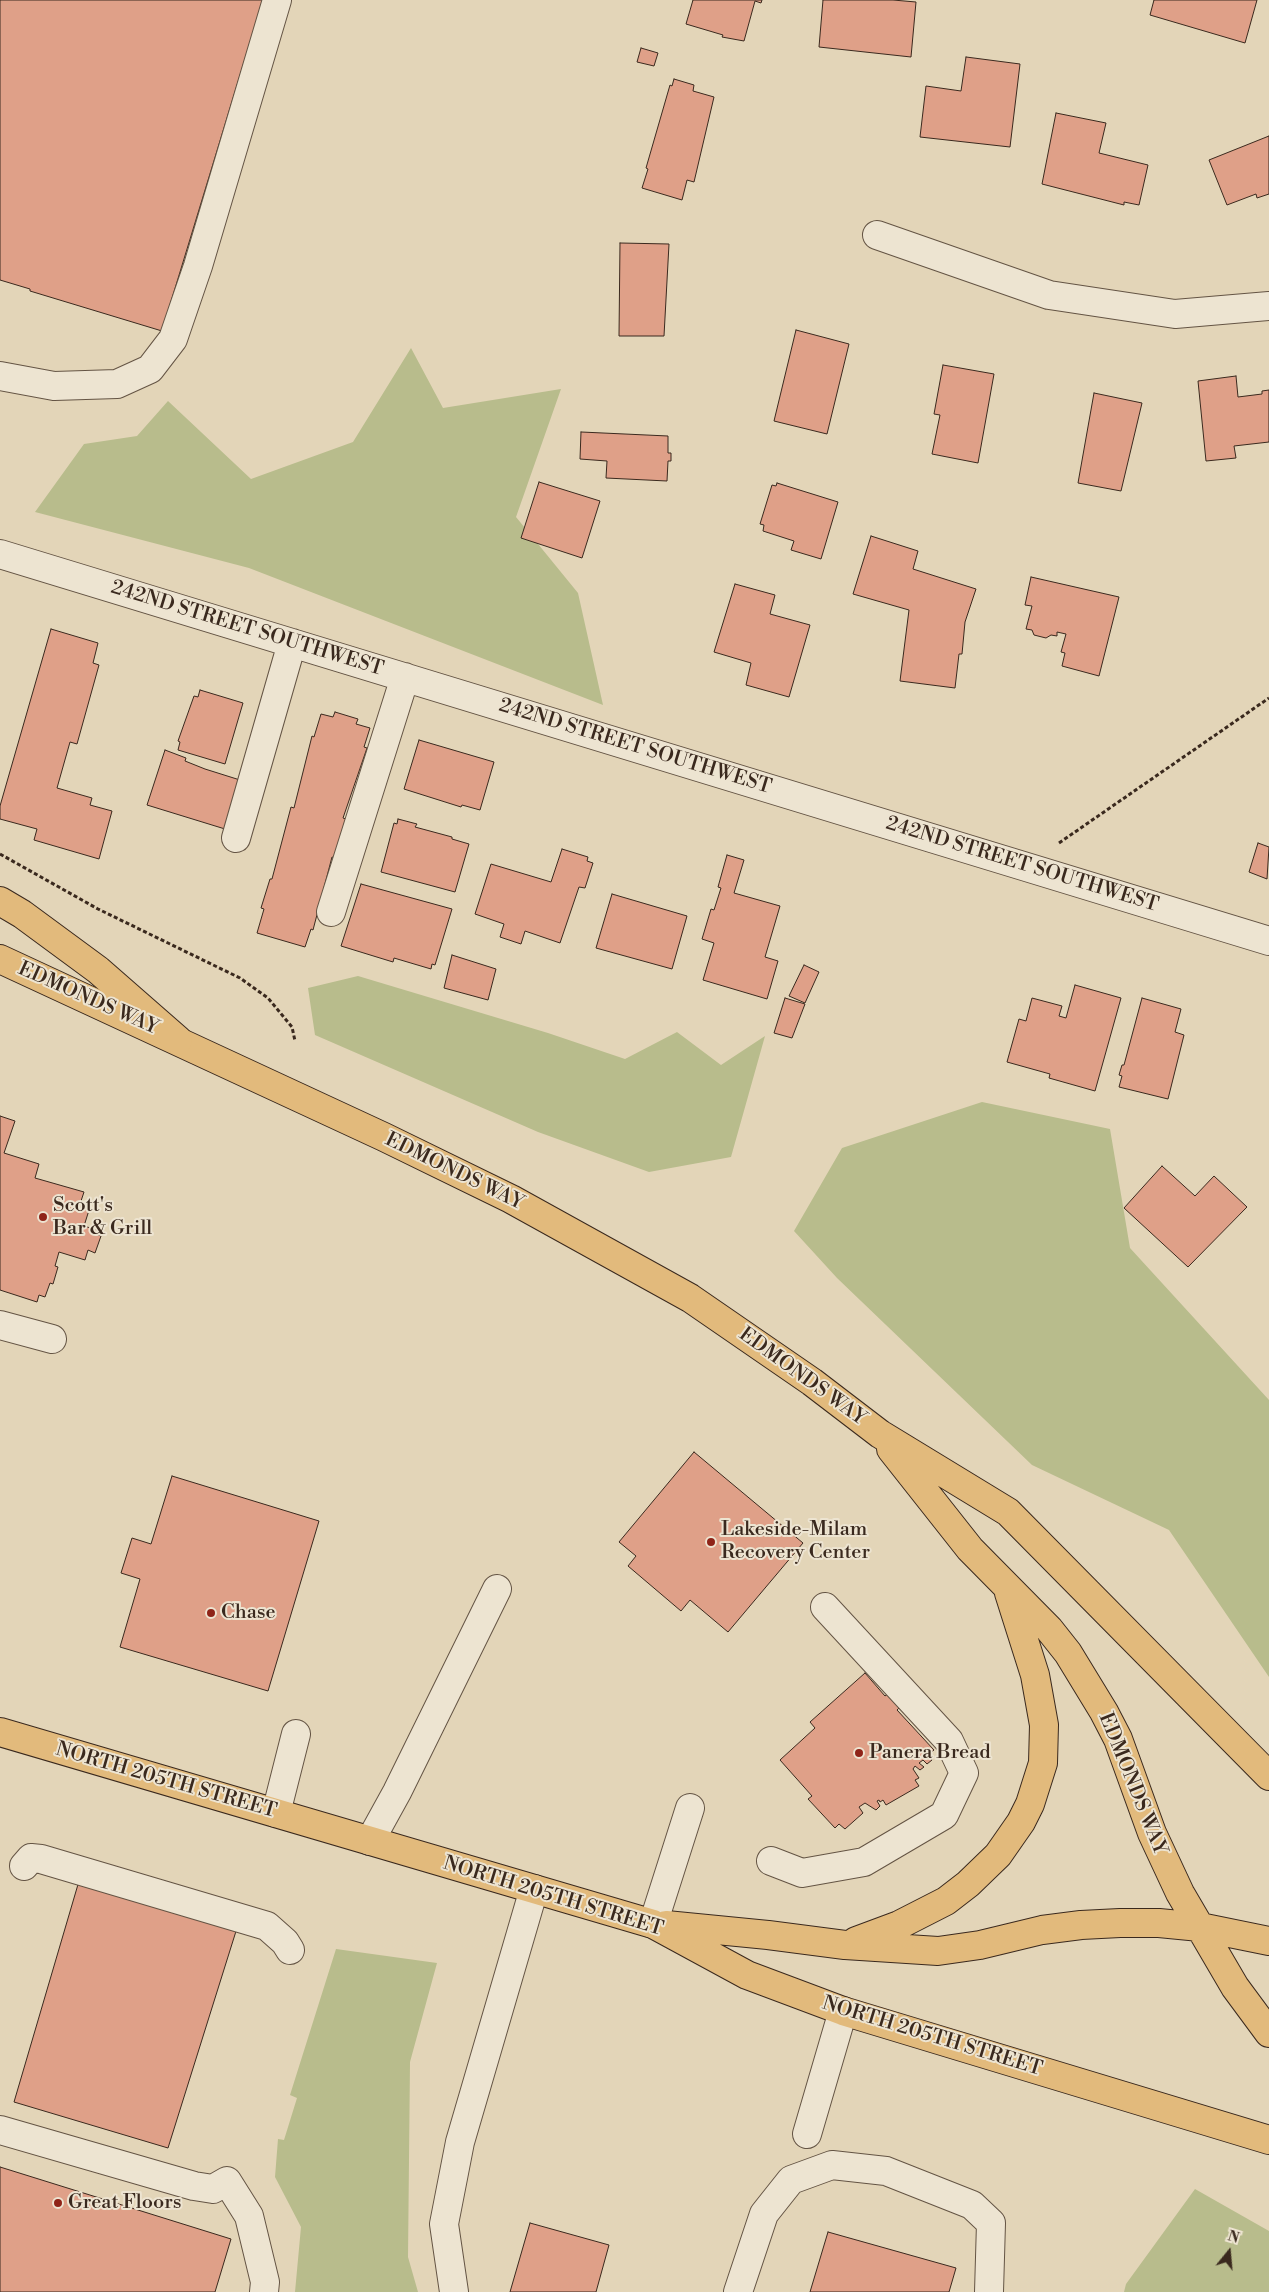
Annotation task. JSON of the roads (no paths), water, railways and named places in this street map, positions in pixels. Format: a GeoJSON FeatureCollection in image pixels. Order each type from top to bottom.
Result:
{"type":"FeatureCollection","features":[{"type":"Feature","properties":{"kind":"main road"},"geometry":{"type":"LineString","coordinates":[[0,901],[22,914],[98,970],[178,1040]]}},
{"type":"Feature","properties":{"kind":"main road","name":"EDMONDS WAY"},"geometry":{"type":"LineString","coordinates":[[0,959],[178,1040],[511,1199],[690,1298],[812,1382],[880,1434],[1008,1512],[1269,1776]]}},
{"type":"Feature","properties":{"kind":"main road","name":"EDMONDS WAY"},"geometry":{"type":"LineString","coordinates":[[880,1434],[970,1549],[1005,1582],[1049,1629],[1063,1647],[1104,1712],[1120,1746],[1165,1863],[1235,1987],[1269,2033]]}},
{"type":"Feature","properties":{"kind":"main road"},"geometry":{"type":"LineString","coordinates":[[845,1946],[899,1926],[946,1901],[968,1884],[998,1855],[1030,1804],[1043,1763],[1044,1726],[1035,1675],[1005,1582]]}},
{"type":"Feature","properties":{"kind":"main road","name":"NORTH 205TH STREET"},"geometry":{"type":"LineString","coordinates":[[0,1732],[653,1924],[747,1975],[844,2011],[1269,2140]]}},
{"type":"Feature","properties":{"kind":"main road"},"geometry":{"type":"LineString","coordinates":[[653,1924],[768,1935],[845,1946],[938,1951],[1081,1925],[1159,1922],[1200,1927],[1269,1941]]}},
{"type":"Feature","properties":{"kind":"street"},"geometry":{"type":"LineString","coordinates":[[0,376],[54,386],[117,384],[150,368],[173,339],[198,266],[277,0]]}},
{"type":"Feature","properties":{"kind":"street"},"geometry":{"type":"LineString","coordinates":[[877,235],[1049,296],[1175,314],[1269,306]]}},
{"type":"Feature","properties":{"kind":"street","name":"242ND STREET SOUTHWEST"},"geometry":{"type":"LineString","coordinates":[[0,554],[1269,941]]}},
{"type":"Feature","properties":{"kind":"street"},"geometry":{"type":"LineString","coordinates":[[236,838],[292,643]]}},
{"type":"Feature","properties":{"kind":"street"},"geometry":{"type":"LineString","coordinates":[[331,912],[405,677]]}},
{"type":"Feature","properties":{"kind":"street"},"geometry":{"type":"LineString","coordinates":[[0,1325],[52,1339]]}},
{"type":"Feature","properties":{"kind":"street"},"geometry":{"type":"LineString","coordinates":[[370,1841],[497,1589]]}},
{"type":"Feature","properties":{"kind":"street"},"geometry":{"type":"LineString","coordinates":[[771,1860],[802,1873],[864,1862],[944,1815],[964,1773],[949,1741],[826,1607]]}},
{"type":"Feature","properties":{"kind":"street"},"geometry":{"type":"LineString","coordinates":[[276,1813],[296,1734]]}},
{"type":"Feature","properties":{"kind":"street"},"geometry":{"type":"LineString","coordinates":[[653,1924],[690,1808]]}},
{"type":"Feature","properties":{"kind":"street"},"geometry":{"type":"LineString","coordinates":[[24,1866],[31,1858],[41,1859],[267,1926],[285,1942],[290,1950]]}},
{"type":"Feature","properties":{"kind":"street"},"geometry":{"type":"LineString","coordinates":[[454,2292],[444,2224],[460,2142],[534,1890]]}},
{"type":"Feature","properties":{"kind":"street"},"geometry":{"type":"LineString","coordinates":[[807,2134],[844,2011]]}},
{"type":"Feature","properties":{"kind":"street"},"geometry":{"type":"LineString","coordinates":[[0,2130],[194,2186],[213,2189],[227,2180],[249,2216],[264,2282],[264,2292]]}},
{"type":"Feature","properties":{"kind":"street"},"geometry":{"type":"LineString","coordinates":[[738,2292],[764,2214],[791,2180],[832,2165],[886,2171],[972,2205],[991,2223],[989,2292]]}},
{"type":"Feature","properties":{"kind":"place","name":"Scott's Bar & Grill"},"geometry":{"type":"Point","coordinates":[43,1217]}},
{"type":"Feature","properties":{"kind":"place","name":"Lakeside-Milam Recovery Center"},"geometry":{"type":"Point","coordinates":[711,1542]}},
{"type":"Feature","properties":{"kind":"place","name":"Chase"},"geometry":{"type":"Point","coordinates":[211,1613]}},
{"type":"Feature","properties":{"kind":"place","name":"Panera Bread"},"geometry":{"type":"Point","coordinates":[859,1753]}},
{"type":"Feature","properties":{"kind":"place","name":"Great Floors"},"geometry":{"type":"Point","coordinates":[58,2203]}}]}
